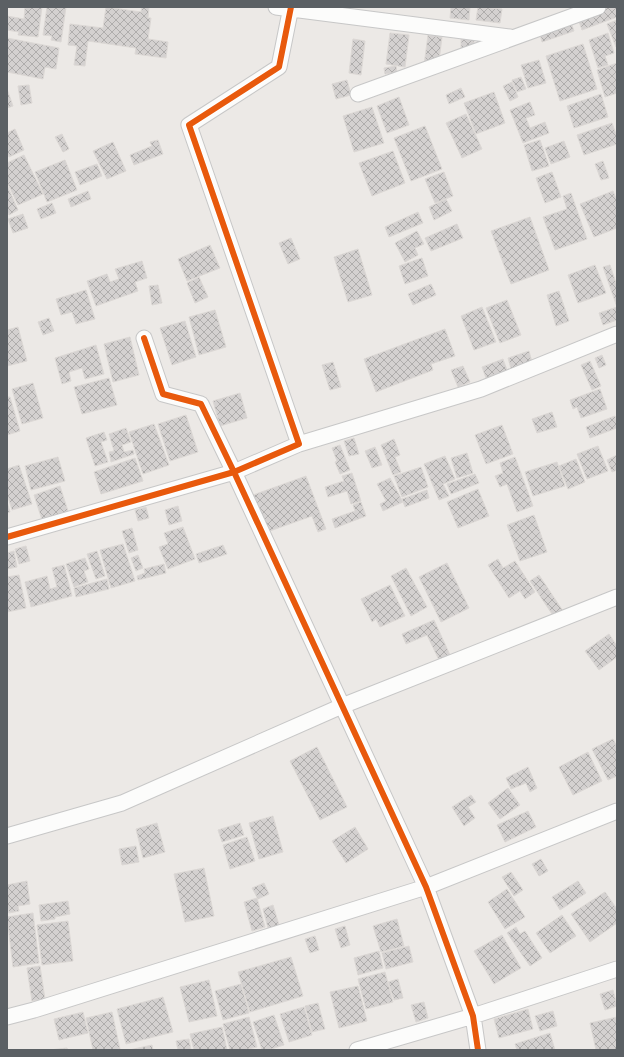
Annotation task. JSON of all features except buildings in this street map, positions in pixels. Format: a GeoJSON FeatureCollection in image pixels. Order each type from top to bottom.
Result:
{"type":"FeatureCollection","features":[{"type":"Feature","properties":{"kind":"street"},"geometry":{"type":"LineString","coordinates":[[358,94],[598,7]]}},
{"type":"Feature","properties":{"kind":"street"},"geometry":{"type":"LineString","coordinates":[[299,444],[189,125],[279,67],[286,8],[513,38]]}},
{"type":"Feature","properties":{"kind":"street"},"geometry":{"type":"LineString","coordinates":[[7,537],[234,472],[299,444],[481,389],[617,334]]}},
{"type":"Feature","properties":{"kind":"street"},"geometry":{"type":"LineString","coordinates":[[144,338],[163,394],[201,404],[234,472],[426,887],[473,1016],[478,1050]]}},
{"type":"Feature","properties":{"kind":"street"},"geometry":{"type":"LineString","coordinates":[[7,836],[122,803],[342,706],[617,597]]}},
{"type":"Feature","properties":{"kind":"street"},"geometry":{"type":"LineString","coordinates":[[7,1017],[34,1010],[426,887],[617,811]]}},
{"type":"Feature","properties":{"kind":"street"},"geometry":{"type":"LineString","coordinates":[[357,1050],[473,1016],[617,969]]}},
{"type":"Feature","properties":{"kind":"cycle path"},"geometry":{"type":"LineString","coordinates":[[7,537],[234,472],[299,444],[189,125],[279,67],[291,7]]}},
{"type":"Feature","properties":{"kind":"cycle path"},"geometry":{"type":"LineString","coordinates":[[144,338],[163,394],[201,404],[234,472],[426,887],[473,1016],[478,1050]]}}]}
